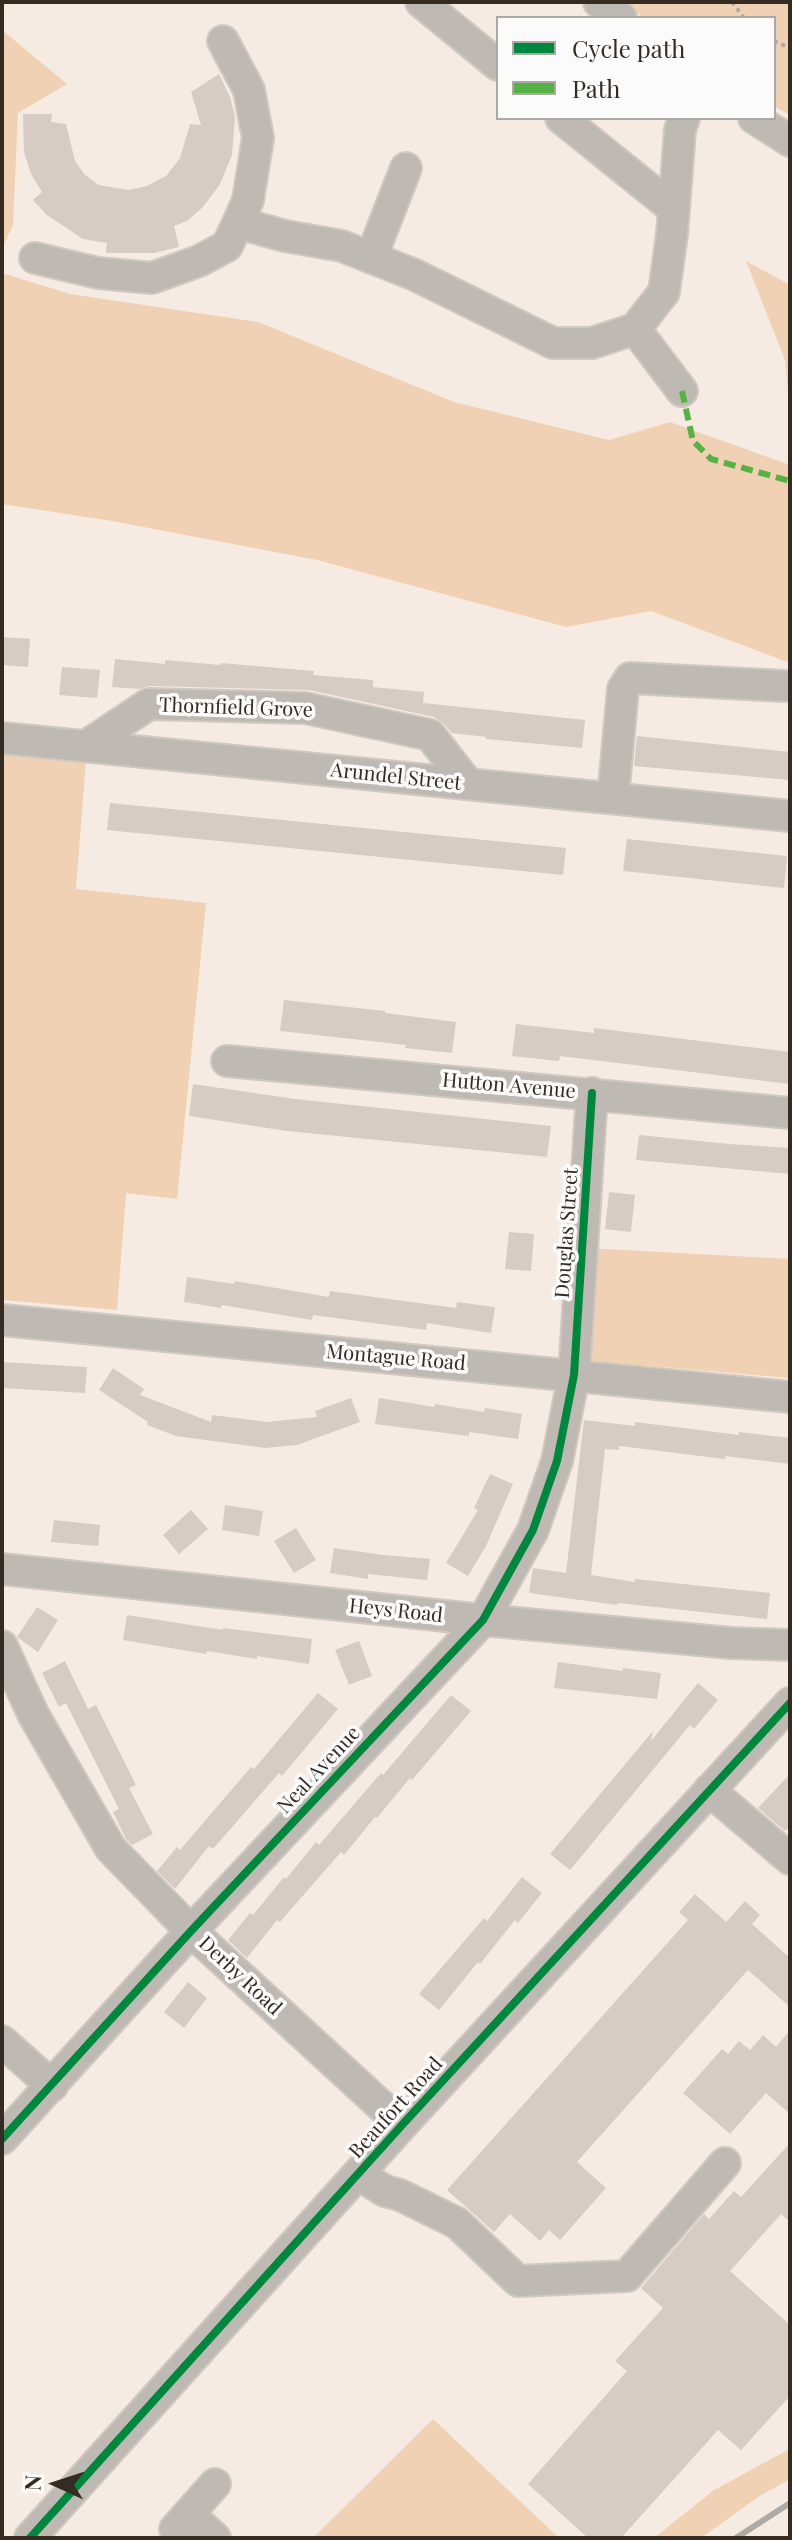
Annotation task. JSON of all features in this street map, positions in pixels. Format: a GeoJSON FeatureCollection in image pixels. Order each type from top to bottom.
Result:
{"type":"FeatureCollection","features":[{"type":"Feature","properties":{"kind":"street"},"geometry":{"type":"LineString","coordinates":[[421,2],[496,63]]}},
{"type":"Feature","properties":{"kind":"street"},"geometry":{"type":"LineString","coordinates":[[599,2],[618,16]]}},
{"type":"Feature","properties":{"kind":"street"},"geometry":{"type":"LineString","coordinates":[[35,258],[98,273],[152,278],[199,261],[227,246],[248,200],[258,138],[249,90],[223,41]]}},
{"type":"Feature","properties":{"kind":"street"},"geometry":{"type":"LineString","coordinates":[[563,120],[674,209]]}},
{"type":"Feature","properties":{"kind":"street"},"geometry":{"type":"LineString","coordinates":[[238,223],[285,236],[342,246],[415,275],[553,343],[592,343],[635,329],[664,292],[683,120]]}},
{"type":"Feature","properties":{"kind":"street"},"geometry":{"type":"LineString","coordinates":[[757,120],[790,141]]}},
{"type":"Feature","properties":{"kind":"street"},"geometry":{"type":"LineString","coordinates":[[371,258],[406,168]]}},
{"type":"Feature","properties":{"kind":"street"},"geometry":{"type":"LineString","coordinates":[[635,329],[682,391]]}},
{"type":"Feature","properties":{"kind":"street"},"geometry":{"type":"LineString","coordinates":[[613,798],[623,689],[630,678],[784,686]]}},
{"type":"Feature","properties":{"kind":"street","name":"Thornfield Grove"},"geometry":{"type":"LineString","coordinates":[[86,746],[149,704],[305,708],[430,735],[468,784]]}},
{"type":"Feature","properties":{"kind":"street","name":"Arundel Street"},"geometry":{"type":"LineString","coordinates":[[2,738],[790,816]]}},
{"type":"Feature","properties":{"kind":"street","name":"Hutton Avenue"},"geometry":{"type":"LineString","coordinates":[[227,1061],[790,1113]]}},
{"type":"Feature","properties":{"kind":"street","name":"Douglas Street"},"geometry":{"type":"LineString","coordinates":[[574,1375],[592,1093]]}},
{"type":"Feature","properties":{"kind":"street","name":"Montague Road"},"geometry":{"type":"LineString","coordinates":[[2,1320],[790,1397]]}},
{"type":"Feature","properties":{"kind":"street","name":"Neal Avenue"},"geometry":{"type":"LineString","coordinates":[[2,2139],[191,1931],[483,1620],[533,1530],[557,1461],[574,1375]]}},
{"type":"Feature","properties":{"kind":"street","name":"Heys Road"},"geometry":{"type":"LineString","coordinates":[[2,1569],[483,1620],[731,1643],[790,1645]]}},
{"type":"Feature","properties":{"kind":"street","name":"Derby Road"},"geometry":{"type":"LineString","coordinates":[[2,1646],[33,1714],[111,1849],[191,1931],[402,2125]]}},
{"type":"Feature","properties":{"kind":"street","name":"Beaufort Road"},"geometry":{"type":"LineString","coordinates":[[30,2538],[402,2125],[790,1703]]}},
{"type":"Feature","properties":{"kind":"street"},"geometry":{"type":"LineString","coordinates":[[709,1790],[790,1859]]}},
{"type":"Feature","properties":{"kind":"street"},"geometry":{"type":"LineString","coordinates":[[2,2041],[52,2086]]}},
{"type":"Feature","properties":{"kind":"street"},"geometry":{"type":"LineString","coordinates":[[358,2174],[385,2191],[400,2195],[457,2223],[518,2281],[627,2276],[725,2163]]}},
{"type":"Feature","properties":{"kind":"street"},"geometry":{"type":"LineString","coordinates":[[215,2484],[182,2522],[215,2538]]}},
{"type":"Feature","properties":{"kind":"shaded area"},"geometry":{"type":"Polygon","coordinates":[[[623,2],[790,2],[790,115],[776,107],[776,16],[641,16],[623,2]]]}},
{"type":"Feature","properties":{"kind":"shaded area"},"geometry":{"type":"Polygon","coordinates":[[[2,30],[67,84],[18,113],[13,225],[2,249],[2,30]]]}},
{"type":"Feature","properties":{"kind":"shaded area"},"geometry":{"type":"Polygon","coordinates":[[[746,261],[790,285],[790,413],[785,360],[746,261]]]}},
{"type":"Feature","properties":{"kind":"shaded area"},"geometry":{"type":"Polygon","coordinates":[[[2,273],[70,294],[258,322],[454,402],[609,440],[670,422],[790,465],[790,663],[651,611],[566,627],[317,560],[112,521],[2,504],[2,273]]]}},
{"type":"Feature","properties":{"kind":"shaded area"},"geometry":{"type":"Polygon","coordinates":[[[2,752],[86,760],[76,889],[206,903],[177,1199],[126,1193],[117,1310],[2,1300],[2,752]]]}},
{"type":"Feature","properties":{"kind":"shaded area"},"geometry":{"type":"Polygon","coordinates":[[[587,1248],[790,1259],[790,1378],[580,1360],[587,1248]]]}},
{"type":"Feature","properties":{"kind":"shaded area"},"geometry":{"type":"Polygon","coordinates":[[[433,2419],[559,2538],[313,2538],[433,2419]]]}},
{"type":"Feature","properties":{"kind":"shaded area"},"geometry":{"type":"Polygon","coordinates":[[[790,2449],[790,2479],[761,2495],[701,2538],[654,2538],[714,2490],[790,2449]]]}},
{"type":"Feature","properties":{"kind":"building"},"geometry":{"type":"Polygon","coordinates":[[[219,74],[235,116],[232,155],[220,184],[203,207],[187,221],[174,226],[179,247],[154,253],[106,253],[107,243],[83,239],[47,215],[33,200],[42,192],[31,174],[24,152],[23,114],[52,114],[51,122],[66,124],[75,161],[85,175],[99,185],[129,190],[147,186],[166,176],[180,158],[190,124],[201,125],[191,92],[219,74]]]}},
{"type":"Feature","properties":{"kind":"building"},"geometry":{"type":"Polygon","coordinates":[[[2,637],[30,639],[28,667],[2,665],[2,637]]]}},
{"type":"Feature","properties":{"kind":"building"},"geometry":{"type":"Polygon","coordinates":[[[115,659],[314,671],[313,675],[373,680],[373,687],[424,692],[423,703],[585,720],[582,748],[452,733],[434,717],[309,690],[112,687],[115,659]]]}},
{"type":"Feature","properties":{"kind":"building"},"geometry":{"type":"Polygon","coordinates":[[[62,667],[100,670],[97,698],[59,695],[62,667]]]}},
{"type":"Feature","properties":{"kind":"building"},"geometry":{"type":"Polygon","coordinates":[[[637,736],[790,752],[790,780],[634,766],[637,736]]]}},
{"type":"Feature","properties":{"kind":"building"},"geometry":{"type":"Polygon","coordinates":[[[110,803],[566,848],[563,875],[107,830],[110,803]]]}},
{"type":"Feature","properties":{"kind":"building"},"geometry":{"type":"Polygon","coordinates":[[[627,839],[787,856],[784,888],[623,871],[627,839]]]}},
{"type":"Feature","properties":{"kind":"building"},"geometry":{"type":"Polygon","coordinates":[[[284,1000],[456,1022],[452,1053],[280,1031],[284,1000]]]}},
{"type":"Feature","properties":{"kind":"building"},"geometry":{"type":"Polygon","coordinates":[[[516,1024],[594,1033],[594,1028],[790,1052],[790,1084],[560,1056],[559,1061],[512,1056],[516,1024]]]}},
{"type":"Feature","properties":{"kind":"building"},"geometry":{"type":"Polygon","coordinates":[[[193,1084],[295,1099],[551,1126],[547,1157],[287,1131],[189,1116],[193,1084]]]}},
{"type":"Feature","properties":{"kind":"building"},"geometry":{"type":"Polygon","coordinates":[[[639,1135],[790,1148],[790,1174],[636,1160],[639,1135]]]}},
{"type":"Feature","properties":{"kind":"building"},"geometry":{"type":"Polygon","coordinates":[[[609,1192],[635,1195],[631,1232],[605,1229],[609,1192]]]}},
{"type":"Feature","properties":{"kind":"building"},"geometry":{"type":"Polygon","coordinates":[[[509,1232],[534,1234],[531,1271],[505,1269],[509,1232]]]}},
{"type":"Feature","properties":{"kind":"building"},"geometry":{"type":"Polygon","coordinates":[[[187,1277],[234,1284],[235,1281],[329,1297],[330,1291],[456,1308],[457,1302],[495,1307],[491,1333],[427,1323],[426,1330],[313,1315],[312,1320],[184,1302],[187,1277]]]}},
{"type":"Feature","properties":{"kind":"building"},"geometry":{"type":"Polygon","coordinates":[[[2,1362],[87,1367],[85,1393],[2,1388],[2,1362]]]}},
{"type":"Feature","properties":{"kind":"building"},"geometry":{"type":"Polygon","coordinates":[[[113,1368],[144,1389],[140,1395],[211,1422],[212,1415],[267,1422],[317,1417],[315,1411],[351,1398],[360,1422],[297,1445],[265,1448],[176,1436],[147,1425],[148,1422],[99,1390],[113,1368]]]}},
{"type":"Feature","properties":{"kind":"building"},"geometry":{"type":"Polygon","coordinates":[[[379,1398],[435,1407],[435,1404],[484,1412],[485,1408],[522,1414],[518,1439],[375,1424],[379,1398]]]}},
{"type":"Feature","properties":{"kind":"building"},"geometry":{"type":"Polygon","coordinates":[[[584,1420],[635,1426],[635,1422],[790,1438],[790,1464],[619,1446],[619,1450],[605,1449],[591,1575],[635,1582],[635,1579],[770,1593],[767,1619],[529,1593],[533,1568],[566,1573],[584,1420]]]}},
{"type":"Feature","properties":{"kind":"building"},"geometry":{"type":"Polygon","coordinates":[[[490,1474],[513,1484],[486,1546],[468,1576],[446,1563],[478,1510],[474,1508],[490,1474]]]}},
{"type":"Feature","properties":{"kind":"building"},"geometry":{"type":"Polygon","coordinates":[[[225,1505],[263,1511],[259,1536],[222,1530],[225,1505]]]}},
{"type":"Feature","properties":{"kind":"building"},"geometry":{"type":"Polygon","coordinates":[[[191,1510],[208,1529],[179,1554],[163,1535],[191,1510]]]}},
{"type":"Feature","properties":{"kind":"building"},"geometry":{"type":"Polygon","coordinates":[[[54,1520],[100,1525],[98,1546],[51,1542],[54,1520]]]}},
{"type":"Feature","properties":{"kind":"building"},"geometry":{"type":"Polygon","coordinates":[[[296,1528],[316,1560],[294,1573],[274,1541],[296,1528]]]}},
{"type":"Feature","properties":{"kind":"building"},"geometry":{"type":"Polygon","coordinates":[[[334,1548],[430,1559],[427,1580],[368,1574],[368,1579],[330,1573],[334,1548]]]}},
{"type":"Feature","properties":{"kind":"building"},"geometry":{"type":"Polygon","coordinates":[[[37,1607],[58,1620],[38,1652],[17,1637],[37,1607]]]}},
{"type":"Feature","properties":{"kind":"building"},"geometry":{"type":"Polygon","coordinates":[[[127,1615],[223,1630],[312,1639],[309,1664],[207,1651],[206,1654],[123,1640],[127,1615]]]}},
{"type":"Feature","properties":{"kind":"building"},"geometry":{"type":"Polygon","coordinates":[[[359,1641],[372,1676],[349,1685],[335,1650],[359,1641]]]}},
{"type":"Feature","properties":{"kind":"building"},"geometry":{"type":"Polygon","coordinates":[[[65,1661],[88,1709],[96,1705],[136,1785],[129,1788],[153,1834],[132,1845],[113,1812],[119,1809],[66,1703],[59,1707],[42,1673],[65,1661]]]}},
{"type":"Feature","properties":{"kind":"building"},"geometry":{"type":"Polygon","coordinates":[[[558,1662],[661,1673],[657,1699],[554,1688],[558,1662]]]}},
{"type":"Feature","properties":{"kind":"building"},"geometry":{"type":"Polygon","coordinates":[[[698,1683],[718,1700],[694,1729],[690,1725],[570,1870],[550,1854],[653,1731],[651,1741],[698,1683]]]}},
{"type":"Feature","properties":{"kind":"building"},"geometry":{"type":"Polygon","coordinates":[[[318,1693],[338,1709],[282,1776],[279,1773],[213,1849],[209,1846],[175,1889],[157,1871],[177,1847],[180,1850],[251,1767],[254,1769],[318,1693]]]}},
{"type":"Feature","properties":{"kind":"building"},"geometry":{"type":"Polygon","coordinates":[[[451,1695],[471,1711],[344,1855],[341,1852],[280,1922],[277,1920],[247,1958],[228,1940],[316,1842],[319,1845],[381,1773],[383,1775],[451,1695]]]}},
{"type":"Feature","properties":{"kind":"building"},"geometry":{"type":"Polygon","coordinates":[[[790,1774],[790,1826],[785,1831],[758,1808],[790,1774]]]}},
{"type":"Feature","properties":{"kind":"building"},"geometry":{"type":"Polygon","coordinates":[[[522,1877],[542,1893],[518,1923],[515,1920],[480,1964],[478,1962],[439,2010],[419,1994],[484,1918],[487,1921],[522,1877]]]}},
{"type":"Feature","properties":{"kind":"building"},"geometry":{"type":"Polygon","coordinates":[[[695,1894],[726,1922],[745,1901],[760,1915],[752,1924],[790,1958],[790,2007],[748,1970],[577,2162],[606,2188],[560,2240],[549,2230],[540,2241],[510,2214],[494,2232],[447,2190],[688,1920],[679,1912],[695,1894]]]}},
{"type":"Feature","properties":{"kind":"building"},"geometry":{"type":"Polygon","coordinates":[[[188,1982],[207,1998],[184,2028],[164,2012],[188,1982]]]}},
{"type":"Feature","properties":{"kind":"building"},"geometry":{"type":"Polygon","coordinates":[[[790,2030],[790,2114],[766,2093],[730,2134],[683,2093],[722,2049],[728,2054],[739,2041],[750,2050],[763,2035],[776,2047],[790,2030]]]}},
{"type":"Feature","properties":{"kind":"building"},"geometry":{"type":"Polygon","coordinates":[[[790,2143],[790,2222],[781,2214],[730,2271],[790,2325],[790,2396],[741,2450],[718,2430],[621,2538],[588,2538],[528,2484],[627,2371],[615,2361],[663,2308],[641,2288],[704,2214],[709,2219],[734,2191],[741,2197],[790,2143]]]}},
{"type":"Feature","properties":{"kind":"railway"},"geometry":{"type":"LineString","coordinates":[[736,2538],[790,2503]]}},
{"type":"Feature","properties":{"kind":"marked path"},"geometry":{"type":"LineString","coordinates":[[682,391],[693,441],[711,459],[790,481]]}},
{"type":"Feature","properties":{"kind":"cycle path"},"geometry":{"type":"LineString","coordinates":[[2,2139],[191,1931],[483,1620],[533,1530],[557,1461],[574,1375],[592,1093]]}},
{"type":"Feature","properties":{"kind":"cycle path"},"geometry":{"type":"LineString","coordinates":[[30,2538],[402,2125],[790,1703]]}}]}
